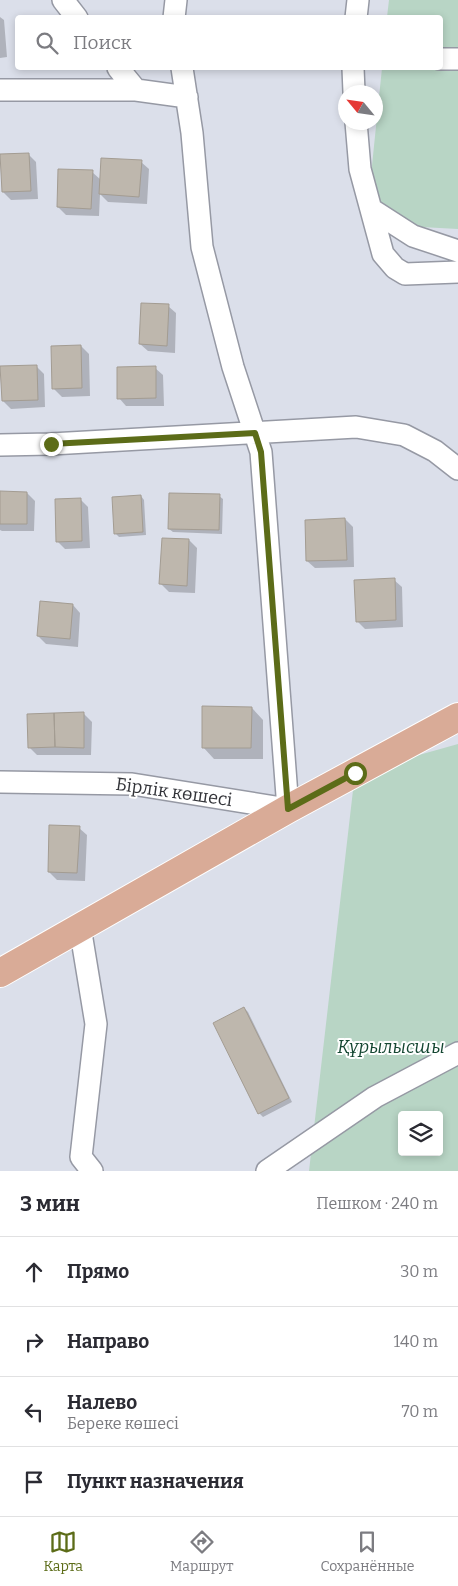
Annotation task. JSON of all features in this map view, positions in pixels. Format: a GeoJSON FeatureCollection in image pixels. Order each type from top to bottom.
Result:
{"type":"FeatureCollection","features":[{"type":"Feature","properties":{"kind":"main road"},"geometry":{"type":"LineString","coordinates":[[0,973],[288,809],[458,717]]}},
{"type":"Feature","properties":{"kind":"street"},"geometry":{"type":"LineString","coordinates":[[63,0],[75,15]]}},
{"type":"Feature","properties":{"kind":"street"},"geometry":{"type":"LineString","coordinates":[[174,15],[176,0]]}},
{"type":"Feature","properties":{"kind":"street"},"geometry":{"type":"LineString","coordinates":[[356,15],[358,0]]}},
{"type":"Feature","properties":{"kind":"street"},"geometry":{"type":"LineString","coordinates":[[443,59],[458,59]]}},
{"type":"Feature","properties":{"kind":"street"},"geometry":{"type":"LineString","coordinates":[[120,70],[136,90]]}},
{"type":"Feature","properties":{"kind":"street"},"geometry":{"type":"LineString","coordinates":[[182,70],[192,132],[202,248],[233,367],[261,452],[288,809]]}},
{"type":"Feature","properties":{"kind":"street"},"geometry":{"type":"LineString","coordinates":[[353,70],[354,85]]}},
{"type":"Feature","properties":{"kind":"street"},"geometry":{"type":"LineString","coordinates":[[0,90],[136,90],[187,97]]}},
{"type":"Feature","properties":{"kind":"street"},"geometry":{"type":"LineString","coordinates":[[357,130],[360,169],[383,254],[395,268],[405,274],[458,272]]}},
{"type":"Feature","properties":{"kind":"street"},"geometry":{"type":"LineString","coordinates":[[371,209],[413,236],[458,251]]}},
{"type":"Feature","properties":{"kind":"street"},"geometry":{"type":"LineString","coordinates":[[0,445],[51,444],[356,427],[404,435],[435,451],[458,469]]}},
{"type":"Feature","properties":{"kind":"street","name":"Бірлік көшесі"},"geometry":{"type":"LineString","coordinates":[[0,782],[132,784],[288,809]]}},
{"type":"Feature","properties":{"kind":"street"},"geometry":{"type":"LineString","coordinates":[[80,927],[96,1024],[81,1157],[92,1171]]}},
{"type":"Feature","properties":{"kind":"street"},"geometry":{"type":"LineString","coordinates":[[267,1171],[375,1097],[458,1053]]}},
{"type":"Feature","properties":{"kind":"green space"},"geometry":{"type":"Polygon","coordinates":[[[389,0],[458,0],[458,229],[366,224],[376,130],[383,130],[383,85],[380,85],[382,70],[443,70],[443,15],[387,15],[389,0]]]}},
{"type":"Feature","properties":{"kind":"green space","name":"Құрылысшы"},"geometry":{"type":"Polygon","coordinates":[[[458,744],[458,1171],[309,1171],[355,773],[458,744]]]}},
{"type":"Feature","properties":{"kind":"building"},"geometry":{"type":"Polygon","coordinates":[[[29,153],[31,191],[2,192],[0,154],[29,153]]]}},
{"type":"Feature","properties":{"kind":"building"},"geometry":{"type":"Polygon","coordinates":[[[101,158],[142,160],[139,197],[99,194],[101,158]]]}},
{"type":"Feature","properties":{"kind":"building"},"geometry":{"type":"Polygon","coordinates":[[[58,169],[93,170],[91,209],[57,207],[58,169]]]}},
{"type":"Feature","properties":{"kind":"building"},"geometry":{"type":"Polygon","coordinates":[[[141,303],[169,304],[167,346],[139,344],[141,303]]]}},
{"type":"Feature","properties":{"kind":"building"},"geometry":{"type":"Polygon","coordinates":[[[81,345],[82,388],[52,389],[51,346],[81,345]]]}},
{"type":"Feature","properties":{"kind":"building"},"geometry":{"type":"Polygon","coordinates":[[[37,365],[38,400],[2,401],[0,366],[37,365]]]}},
{"type":"Feature","properties":{"kind":"building"},"geometry":{"type":"Polygon","coordinates":[[[156,366],[156,398],[117,399],[117,367],[156,366]]]}},
{"type":"Feature","properties":{"kind":"building"},"geometry":{"type":"Polygon","coordinates":[[[0,491],[27,492],[27,524],[0,524],[0,491]]]}},
{"type":"Feature","properties":{"kind":"building"},"geometry":{"type":"Polygon","coordinates":[[[169,493],[220,494],[219,530],[168,529],[169,493]]]}},
{"type":"Feature","properties":{"kind":"building"},"geometry":{"type":"Polygon","coordinates":[[[141,495],[143,532],[114,534],[112,497],[141,495]]]}},
{"type":"Feature","properties":{"kind":"building"},"geometry":{"type":"Polygon","coordinates":[[[81,498],[82,541],[56,542],[55,499],[81,498]]]}},
{"type":"Feature","properties":{"kind":"building"},"geometry":{"type":"Polygon","coordinates":[[[345,518],[347,560],[306,561],[305,520],[345,518]]]}},
{"type":"Feature","properties":{"kind":"building"},"geometry":{"type":"Polygon","coordinates":[[[162,538],[189,539],[187,586],[159,584],[162,538]]]}},
{"type":"Feature","properties":{"kind":"building"},"geometry":{"type":"Polygon","coordinates":[[[395,578],[396,620],[356,622],[354,580],[395,578]]]}},
{"type":"Feature","properties":{"kind":"building"},"geometry":{"type":"Polygon","coordinates":[[[40,601],[73,604],[70,639],[37,636],[40,601]]]}},
{"type":"Feature","properties":{"kind":"building"},"geometry":{"type":"Polygon","coordinates":[[[202,706],[252,707],[251,748],[202,748],[202,706]]]}},
{"type":"Feature","properties":{"kind":"building"},"geometry":{"type":"Polygon","coordinates":[[[84,712],[84,748],[55,747],[54,713],[84,712]]]}},
{"type":"Feature","properties":{"kind":"building"},"geometry":{"type":"Polygon","coordinates":[[[54,713],[55,747],[28,748],[27,714],[54,713]]]}},
{"type":"Feature","properties":{"kind":"building"},"geometry":{"type":"Polygon","coordinates":[[[49,825],[80,826],[77,873],[48,872],[49,825]]]}},
{"type":"Feature","properties":{"kind":"building"},"geometry":{"type":"Polygon","coordinates":[[[244,1007],[289,1098],[258,1114],[213,1023],[244,1007]]]}},
{"type":"Feature","properties":{"kind":"route"},"geometry":{"type":"LineString","coordinates":[[51,444],[255,433],[261,452],[288,809],[355,773]]}}]}
